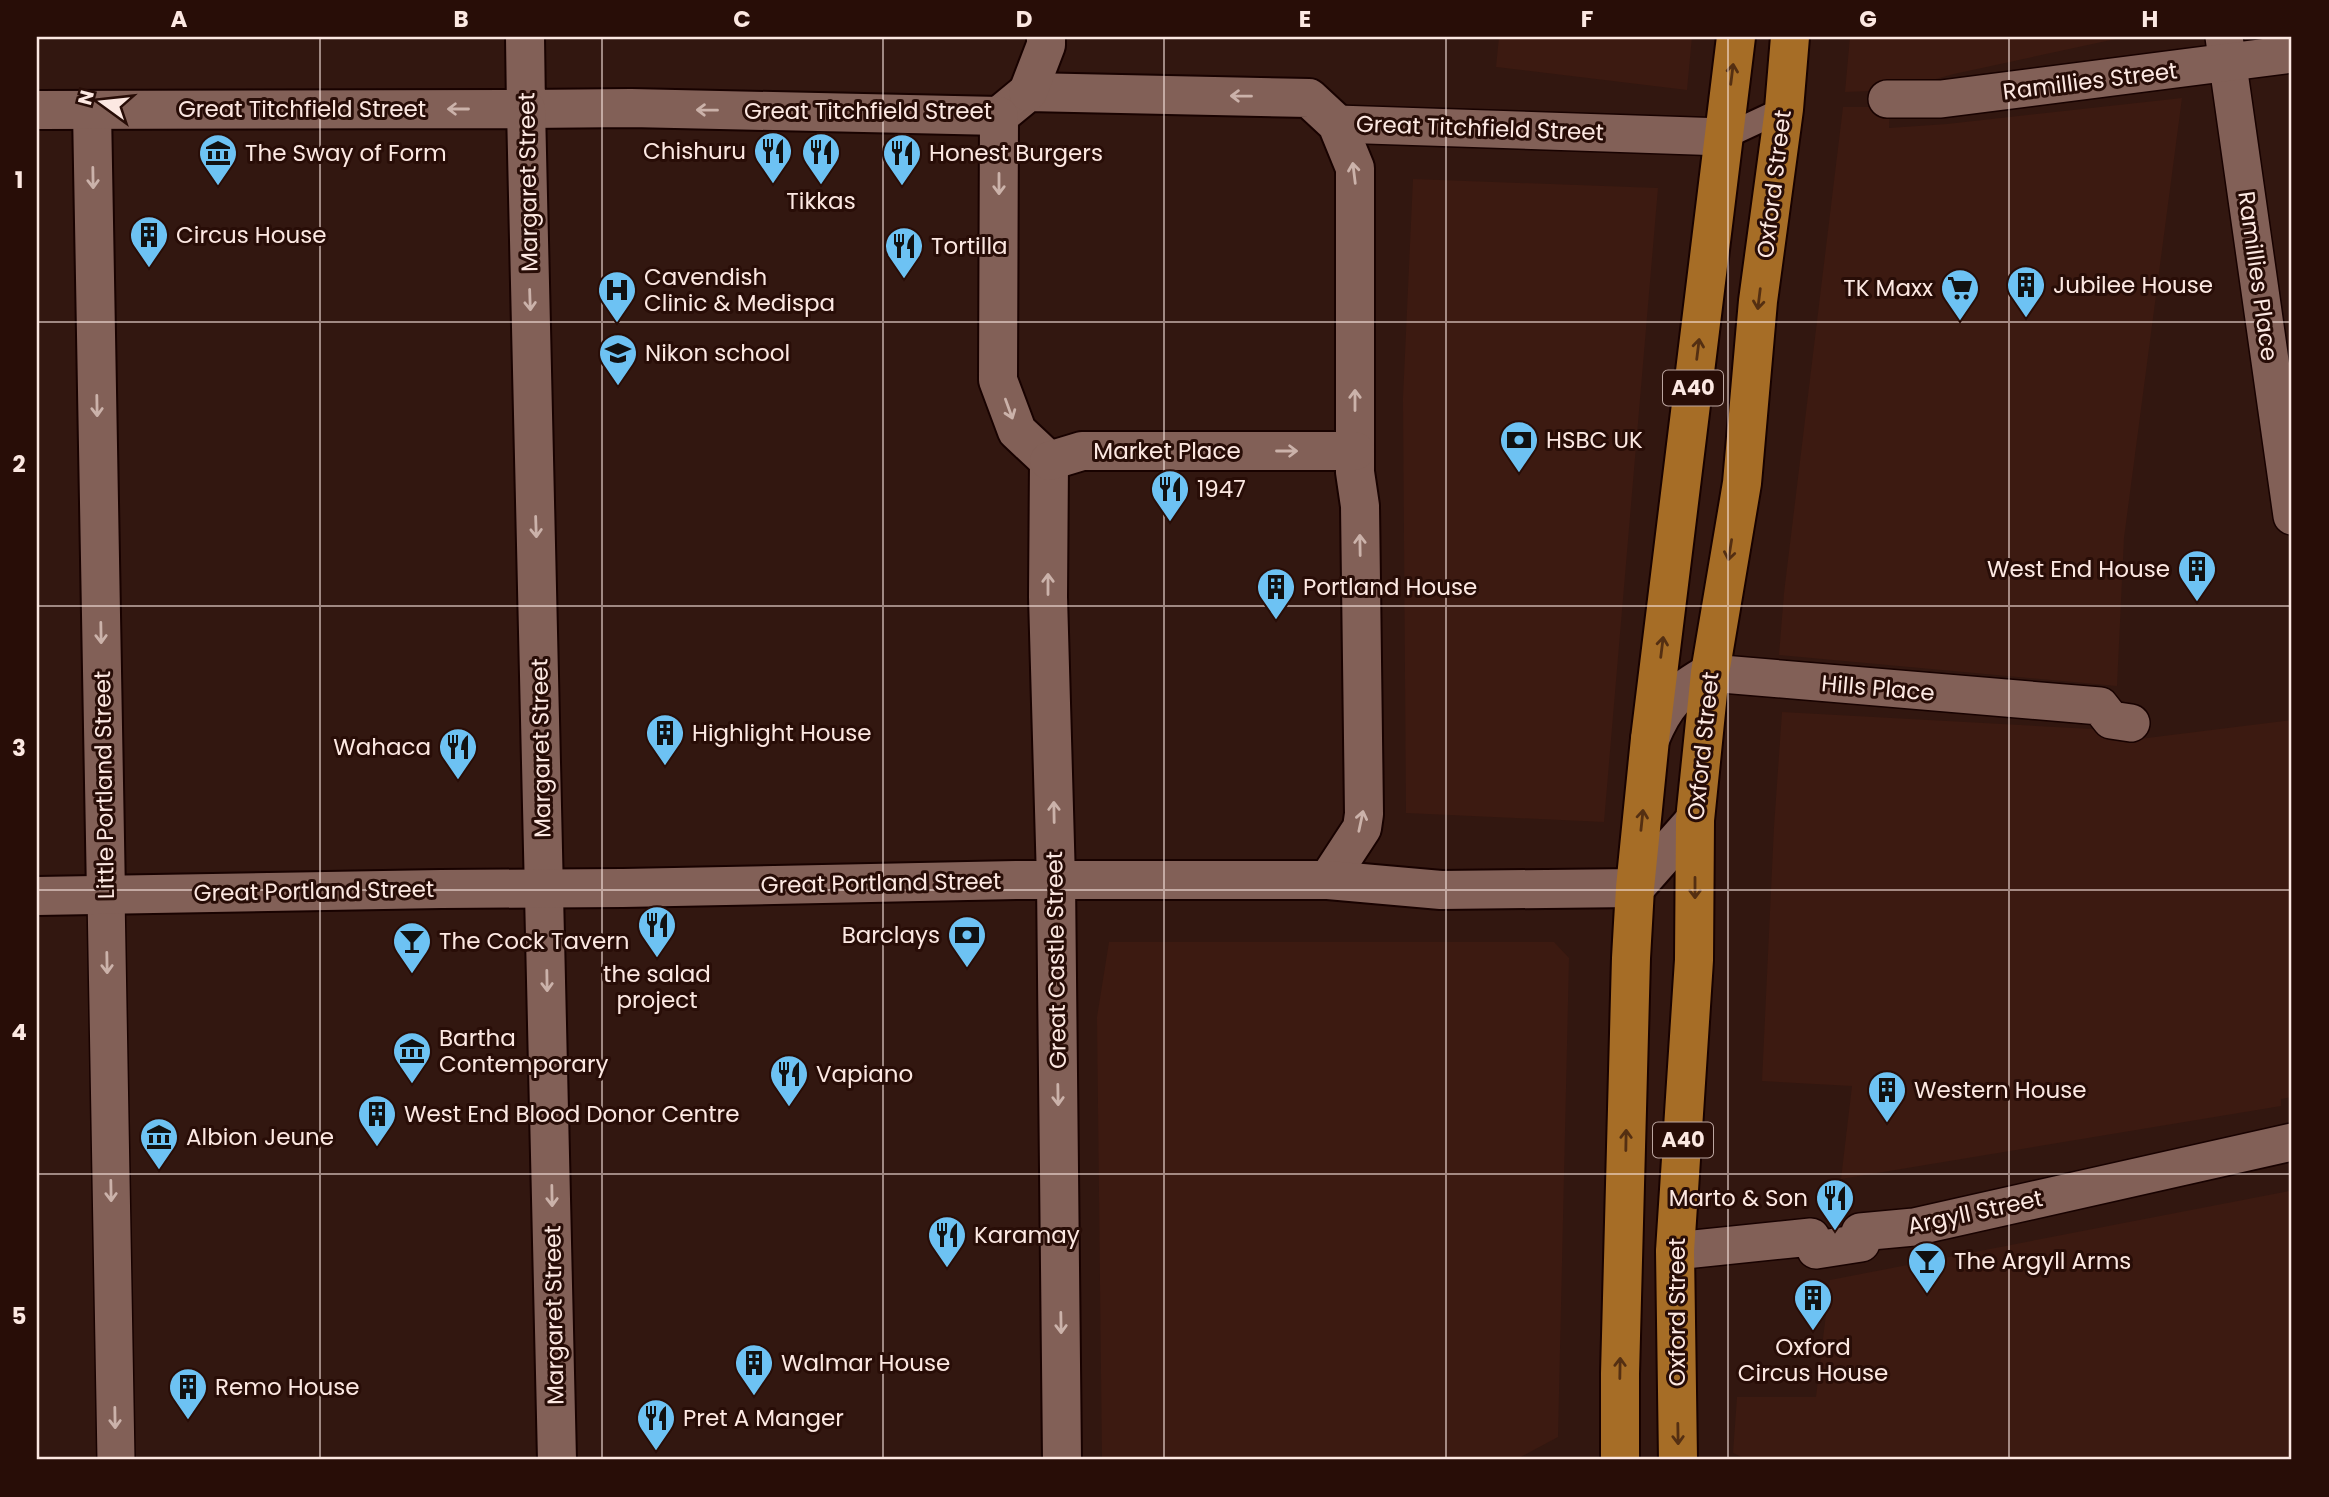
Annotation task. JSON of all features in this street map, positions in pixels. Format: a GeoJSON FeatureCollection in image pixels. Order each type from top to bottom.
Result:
{"type":"FeatureCollection","features":[{"type":"Feature","properties":{"kind":"main road","name":"A40"},"geometry":{"type":"LineString","coordinates":[[1620,1460],[1631,958],[1635,888],[1650,739],[1736,37]]}},
{"type":"Feature","properties":{"kind":"main road","name":"Oxford Street"},"geometry":{"type":"LineString","coordinates":[[1678,1460],[1675,1251],[1695,960],[1695,820],[1710,673],[1741,482],[1758,301],[1784,108],[1790,37]]}},
{"type":"Feature","properties":{"kind":"street","name":"Margaret Street"},"geometry":{"type":"LineString","coordinates":[[525,37],[557,1460]]}},
{"type":"Feature","properties":{"kind":"street"},"geometry":{"type":"LineString","coordinates":[[1028,92],[1046,45],[1046,37]]}},
{"type":"Feature","properties":{"kind":"street","name":"Ramillies Street"},"geometry":{"type":"LineString","coordinates":[[1887,99],[1941,100],[2226,50],[2292,54]]}},
{"type":"Feature","properties":{"kind":"street","name":"Ramillies Place"},"geometry":{"type":"LineString","coordinates":[[2226,50],[2292,516]]}},
{"type":"Feature","properties":{"kind":"street","name":"Great Titchfield Street"},"geometry":{"type":"LineString","coordinates":[[37,110],[631,108],[999,116],[1028,92],[1309,98],[1336,124],[1724,137]]}},
{"type":"Feature","properties":{"kind":"street","name":"Little Portland Street"},"geometry":{"type":"LineString","coordinates":[[92,110],[116,1460]]}},
{"type":"Feature","properties":{"kind":"street"},"geometry":{"type":"LineString","coordinates":[[999,116],[998,380],[1017,431],[1049,461]]}},
{"type":"Feature","properties":{"kind":"street"},"geometry":{"type":"LineString","coordinates":[[1328,880],[1362,828],[1364,814],[1360,506],[1355,472],[1356,167],[1336,124]]}},
{"type":"Feature","properties":{"kind":"street","name":"Market Place"},"geometry":{"type":"LineString","coordinates":[[1049,461],[1082,451],[1355,451]]}},
{"type":"Feature","properties":{"kind":"street","name":"Great Castle Street"},"geometry":{"type":"LineString","coordinates":[[1049,461],[1048,597],[1056,880],[1062,1460]]}},
{"type":"Feature","properties":{"kind":"street"},"geometry":{"type":"LineString","coordinates":[[1650,739],[1661,713],[1674,698],[1690,684],[1710,673]]}},
{"type":"Feature","properties":{"kind":"street","name":"Hills Place"},"geometry":{"type":"LineString","coordinates":[[1710,673],[2100,706],[2111,720],[2131,723]]}},
{"type":"Feature","properties":{"kind":"street"},"geometry":{"type":"LineString","coordinates":[[1635,888],[1695,820]]}},
{"type":"Feature","properties":{"kind":"street","name":"Great Portland Street"},"geometry":{"type":"LineString","coordinates":[[37,896],[1056,880],[1328,880],[1441,890],[1635,888]]}},
{"type":"Feature","properties":{"kind":"street","name":"Argyll Street"},"geometry":{"type":"LineString","coordinates":[[1675,1251],[1811,1237],[1816,1250],[1861,1243],[1860,1232],[1914,1227],[2292,1142]]}},
{"type":"Feature","properties":{"kind":"lane"},"geometry":{"type":"LineString","coordinates":[[1724,137],[1784,108]]}},
{"type":"Feature","properties":{"kind":"shaded area"},"geometry":{"type":"Polygon","coordinates":[[[1499,37],[1692,37],[1687,90],[1496,67],[1499,37]]]}},
{"type":"Feature","properties":{"kind":"shaded area"},"geometry":{"type":"Polygon","coordinates":[[[1850,37],[2125,37],[1954,74],[1896,90],[1845,92],[1850,37]]]}},
{"type":"Feature","properties":{"kind":"shaded area","name":"Jubilee House"},"geometry":{"type":"Polygon","coordinates":[[[2182,98],[2124,538],[2117,686],[1779,655],[1784,593],[1843,107],[1890,107],[1889,128],[2182,98]]]}},
{"type":"Feature","properties":{"kind":"shaded area"},"geometry":{"type":"Polygon","coordinates":[[[1413,179],[1658,188],[1604,822],[1406,813],[1403,398],[1413,179]]]}},
{"type":"Feature","properties":{"kind":"shaded area"},"geometry":{"type":"Polygon","coordinates":[[[1782,712],[2110,730],[2123,741],[2292,720],[2292,1097],[2281,1099],[2281,1106],[1841,1179],[1852,1086],[1762,1081],[1782,712]]]}},
{"type":"Feature","properties":{"kind":"shaded area"},"geometry":{"type":"Polygon","coordinates":[[[1109,942],[1554,942],[1569,958],[1558,1437],[1515,1460],[1102,1460],[1097,1017],[1109,942]]]}},
{"type":"Feature","properties":{"kind":"shaded area"},"geometry":{"type":"Polygon","coordinates":[[[2292,1192],[2292,1460],[1748,1460],[1733,1453],[1737,1397],[1816,1397],[1830,1280],[2292,1192]]]}},
{"type":"Feature","properties":{"kind":"place","name":"Chishuru"},"geometry":{"type":"Point","coordinates":[773,185]}},
{"type":"Feature","properties":{"kind":"place","name":"Tikkas"},"geometry":{"type":"Point","coordinates":[821,186]}},
{"type":"Feature","properties":{"kind":"place","name":"The Sway of Form"},"geometry":{"type":"Point","coordinates":[218,187]}},
{"type":"Feature","properties":{"kind":"place","name":"Honest Burgers"},"geometry":{"type":"Point","coordinates":[902,187]}},
{"type":"Feature","properties":{"kind":"place","name":"Circus House"},"geometry":{"type":"Point","coordinates":[149,269]}},
{"type":"Feature","properties":{"kind":"place","name":"Tortilla"},"geometry":{"type":"Point","coordinates":[904,280]}},
{"type":"Feature","properties":{"kind":"place","name":"Jubilee House"},"geometry":{"type":"Point","coordinates":[2026,319]}},
{"type":"Feature","properties":{"kind":"place","name":"TK Maxx"},"geometry":{"type":"Point","coordinates":[1960,322]}},
{"type":"Feature","properties":{"kind":"place","name":"Cavendish Clinic & Medispa"},"geometry":{"type":"Point","coordinates":[617,324]}},
{"type":"Feature","properties":{"kind":"place","name":"Nikon school"},"geometry":{"type":"Point","coordinates":[618,387]}},
{"type":"Feature","properties":{"kind":"place","name":"HSBC UK"},"geometry":{"type":"Point","coordinates":[1519,474]}},
{"type":"Feature","properties":{"kind":"place","name":"1947"},"geometry":{"type":"Point","coordinates":[1170,523]}},
{"type":"Feature","properties":{"kind":"place","name":"West End House"},"geometry":{"type":"Point","coordinates":[2197,603]}},
{"type":"Feature","properties":{"kind":"place","name":"Portland House"},"geometry":{"type":"Point","coordinates":[1276,621]}},
{"type":"Feature","properties":{"kind":"place","name":"Highlight House"},"geometry":{"type":"Point","coordinates":[665,767]}},
{"type":"Feature","properties":{"kind":"place","name":"Wahaca"},"geometry":{"type":"Point","coordinates":[458,781]}},
{"type":"Feature","properties":{"kind":"place","name":"the salad project"},"geometry":{"type":"Point","coordinates":[657,959]}},
{"type":"Feature","properties":{"kind":"place","name":"Barclays"},"geometry":{"type":"Point","coordinates":[967,969]}},
{"type":"Feature","properties":{"kind":"place","name":"The Cock Tavern"},"geometry":{"type":"Point","coordinates":[412,975]}},
{"type":"Feature","properties":{"kind":"place","name":"Bartha Contemporary"},"geometry":{"type":"Point","coordinates":[412,1085]}},
{"type":"Feature","properties":{"kind":"place","name":"Vapiano"},"geometry":{"type":"Point","coordinates":[789,1108]}},
{"type":"Feature","properties":{"kind":"place","name":"Western House"},"geometry":{"type":"Point","coordinates":[1887,1124]}},
{"type":"Feature","properties":{"kind":"place","name":"West End Blood Donor Centre"},"geometry":{"type":"Point","coordinates":[377,1148]}},
{"type":"Feature","properties":{"kind":"place","name":"Albion Jeune"},"geometry":{"type":"Point","coordinates":[159,1171]}},
{"type":"Feature","properties":{"kind":"place","name":"Marto & Son"},"geometry":{"type":"Point","coordinates":[1835,1232]}},
{"type":"Feature","properties":{"kind":"place","name":"Karamay"},"geometry":{"type":"Point","coordinates":[947,1269]}},
{"type":"Feature","properties":{"kind":"place","name":"The Argyll Arms"},"geometry":{"type":"Point","coordinates":[1927,1295]}},
{"type":"Feature","properties":{"kind":"place","name":"Oxford Circus House"},"geometry":{"type":"Point","coordinates":[1813,1332]}},
{"type":"Feature","properties":{"kind":"place","name":"Walmar House"},"geometry":{"type":"Point","coordinates":[754,1397]}},
{"type":"Feature","properties":{"kind":"place","name":"Remo House"},"geometry":{"type":"Point","coordinates":[188,1421]}},
{"type":"Feature","properties":{"kind":"place","name":"Pret A Manger"},"geometry":{"type":"Point","coordinates":[656,1452]}}]}
